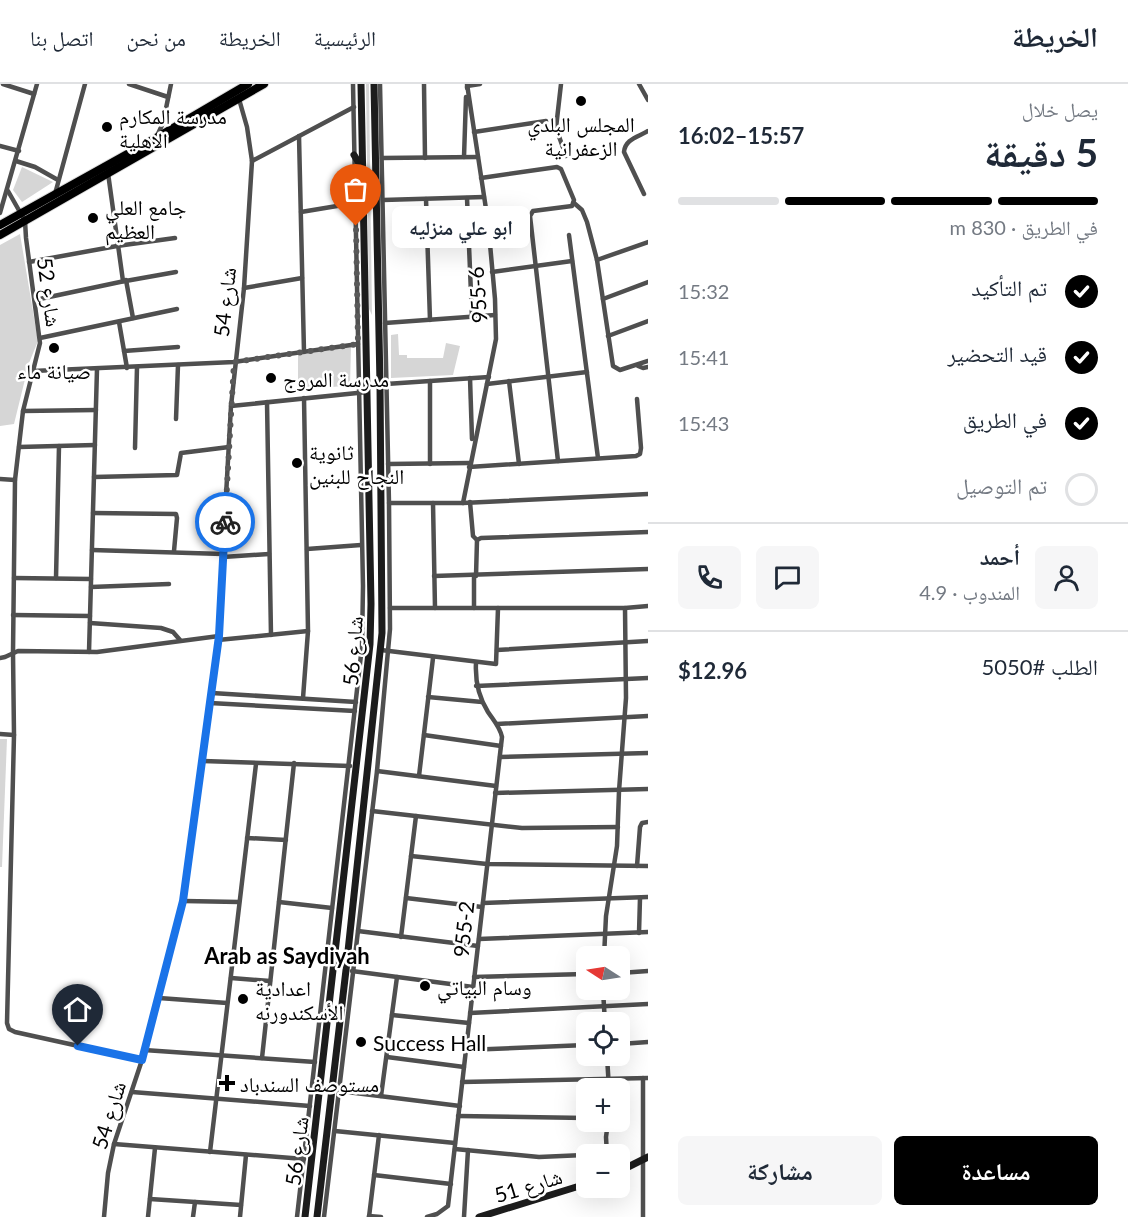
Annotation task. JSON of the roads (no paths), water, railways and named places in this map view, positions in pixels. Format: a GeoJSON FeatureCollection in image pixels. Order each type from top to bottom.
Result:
{"type":"FeatureCollection","features":[{"type":"Feature","properties":{"kind":"main road"},"geometry":{"type":"LineString","coordinates":[[0,234],[55,194],[248,84]]}},
{"type":"Feature","properties":{"kind":"main road"},"geometry":{"type":"LineString","coordinates":[[0,225],[23,217],[108,173],[264,84]]}},
{"type":"Feature","properties":{"kind":"street"},"geometry":{"type":"LineString","coordinates":[[3,84],[34,94]]}},
{"type":"Feature","properties":{"kind":"street"},"geometry":{"type":"LineString","coordinates":[[0,213],[37,84]]}},
{"type":"Feature","properties":{"kind":"street"},"geometry":{"type":"LineString","coordinates":[[55,194],[85,84]]}},
{"type":"Feature","properties":{"kind":"street"},"geometry":{"type":"LineString","coordinates":[[129,84],[168,97]]}},
{"type":"Feature","properties":{"kind":"street"},"geometry":{"type":"LineString","coordinates":[[156,138],[164,119],[171,84]]}},
{"type":"Feature","properties":{"kind":"street"},"geometry":{"type":"LineString","coordinates":[[297,1217],[362,646],[353,84]]}},
{"type":"Feature","properties":{"kind":"street","name":"شارع 56"},"geometry":{"type":"LineString","coordinates":[[305,1217],[370,644],[368,403],[361,84]]}},
{"type":"Feature","properties":{"kind":"street","name":"شارع 56"},"geometry":{"type":"LineString","coordinates":[[317,1217],[350,971],[375,711],[385,651],[380,413],[383,384],[379,318],[374,84]]}},
{"type":"Feature","properties":{"kind":"street"},"geometry":{"type":"LineString","coordinates":[[324,1217],[335,1131],[350,971],[358,931],[372,811],[390,608],[388,464],[383,384],[386,323],[380,84]]}},
{"type":"Feature","properties":{"kind":"street"},"geometry":{"type":"LineString","coordinates":[[424,84],[425,158]]}},
{"type":"Feature","properties":{"kind":"street"},"geometry":{"type":"LineString","coordinates":[[464,157],[467,85],[480,84]]}},
{"type":"Feature","properties":{"kind":"street"},"geometry":{"type":"LineString","coordinates":[[561,84],[556,128],[566,156]]}},
{"type":"Feature","properties":{"kind":"street"},"geometry":{"type":"LineString","coordinates":[[639,84],[648,100]]}},
{"type":"Feature","properties":{"kind":"street","name":"955-6"},"geometry":{"type":"LineString","coordinates":[[463,503],[496,339],[484,197],[467,85]]}},
{"type":"Feature","properties":{"kind":"street","name":"شارع 54"},"geometry":{"type":"LineString","coordinates":[[104,1217],[108,1173],[114,1144],[142,1060],[183,901],[219,638],[234,362],[244,288],[252,161],[247,127],[239,99]]}},
{"type":"Feature","properties":{"kind":"street"},"geometry":{"type":"LineString","coordinates":[[252,161],[354,107]]}},
{"type":"Feature","properties":{"kind":"street"},"geometry":{"type":"LineString","coordinates":[[164,119],[175,127]]}},
{"type":"Feature","properties":{"kind":"street"},"geometry":{"type":"LineString","coordinates":[[474,132],[546,121]]}},
{"type":"Feature","properties":{"kind":"street"},"geometry":{"type":"LineString","coordinates":[[644,194],[624,152],[627,142],[648,131]]}},
{"type":"Feature","properties":{"kind":"street"},"geometry":{"type":"LineString","coordinates":[[299,136],[304,352]]}},
{"type":"Feature","properties":{"kind":"street"},"geometry":{"type":"LineString","coordinates":[[0,146],[19,151]]}},
{"type":"Feature","properties":{"kind":"street"},"geometry":{"type":"LineString","coordinates":[[354,155],[363,168]]}},
{"type":"Feature","properties":{"kind":"street"},"geometry":{"type":"LineString","coordinates":[[382,158],[478,157]]}},
{"type":"Feature","properties":{"kind":"street"},"geometry":{"type":"LineString","coordinates":[[16,161],[35,167],[58,180]]}},
{"type":"Feature","properties":{"kind":"street"},"geometry":{"type":"LineString","coordinates":[[481,178],[559,167],[574,203],[582,210],[587,222],[597,260],[613,366],[616,369],[648,362]]}},
{"type":"Feature","properties":{"kind":"street"},"geometry":{"type":"LineString","coordinates":[[108,173],[117,246],[133,318]]}},
{"type":"Feature","properties":{"kind":"street"},"geometry":{"type":"LineString","coordinates":[[8,191],[23,217]]}},
{"type":"Feature","properties":{"kind":"street"},"geometry":{"type":"LineString","coordinates":[[383,200],[484,197]]}},
{"type":"Feature","properties":{"kind":"street"},"geometry":{"type":"LineString","coordinates":[[467,198],[472,317]]}},
{"type":"Feature","properties":{"kind":"street"},"geometry":{"type":"LineString","coordinates":[[426,199],[430,320]]}},
{"type":"Feature","properties":{"kind":"street"},"geometry":{"type":"LineString","coordinates":[[301,212],[355,203]]}},
{"type":"Feature","properties":{"kind":"street"},"geometry":{"type":"LineString","coordinates":[[558,461],[530,213],[572,206],[574,203]]}},
{"type":"Feature","properties":{"kind":"street","name":"شارع 52"},"geometry":{"type":"LineString","coordinates":[[23,217],[40,338],[23,411],[15,480],[14,735],[7,1023],[9,1029],[15,1032],[142,1060]]}},
{"type":"Feature","properties":{"kind":"street"},"geometry":{"type":"LineString","coordinates":[[569,235],[598,458]]}},
{"type":"Feature","properties":{"kind":"street"},"geometry":{"type":"LineString","coordinates":[[29,262],[175,238]]}},
{"type":"Feature","properties":{"kind":"street"},"geometry":{"type":"LineString","coordinates":[[597,260],[648,242]]}},
{"type":"Feature","properties":{"kind":"street"},"geometry":{"type":"LineString","coordinates":[[492,272],[572,261]]}},
{"type":"Feature","properties":{"kind":"street"},"geometry":{"type":"LineString","coordinates":[[35,300],[176,272]]}},
{"type":"Feature","properties":{"kind":"street"},"geometry":{"type":"LineString","coordinates":[[244,288],[302,279]]}},
{"type":"Feature","properties":{"kind":"street"},"geometry":{"type":"LineString","coordinates":[[603,299],[648,282]]}},
{"type":"Feature","properties":{"kind":"street"},"geometry":{"type":"LineString","coordinates":[[40,338],[177,309]]}},
{"type":"Feature","properties":{"kind":"street"},"geometry":{"type":"LineString","coordinates":[[386,323],[495,315]]}},
{"type":"Feature","properties":{"kind":"street"},"geometry":{"type":"LineString","coordinates":[[366,318],[379,318]]}},
{"type":"Feature","properties":{"kind":"street"},"geometry":{"type":"LineString","coordinates":[[608,336],[648,321]]}},
{"type":"Feature","properties":{"kind":"street"},"geometry":{"type":"LineString","coordinates":[[118,322],[127,368]]}},
{"type":"Feature","properties":{"kind":"street"},"geometry":{"type":"LineString","coordinates":[[33,371],[234,362],[358,344]]}},
{"type":"Feature","properties":{"kind":"street"},"geometry":{"type":"LineString","coordinates":[[124,351],[178,346]]}},
{"type":"Feature","properties":{"kind":"street"},"geometry":{"type":"LineString","coordinates":[[176,419],[178,365]]}},
{"type":"Feature","properties":{"kind":"street"},"geometry":{"type":"LineString","coordinates":[[638,366],[648,368]]}},
{"type":"Feature","properties":{"kind":"street"},"geometry":{"type":"LineString","coordinates":[[135,448],[137,367]]}},
{"type":"Feature","properties":{"kind":"street"},"geometry":{"type":"LineString","coordinates":[[89,652],[97,369]]}},
{"type":"Feature","properties":{"kind":"street"},"geometry":{"type":"LineString","coordinates":[[487,384],[587,372]]}},
{"type":"Feature","properties":{"kind":"street"},"geometry":{"type":"LineString","coordinates":[[383,384],[489,377]]}},
{"type":"Feature","properties":{"kind":"street"},"geometry":{"type":"LineString","coordinates":[[470,378],[473,447]]}},
{"type":"Feature","properties":{"kind":"street"},"geometry":{"type":"LineString","coordinates":[[430,381],[430,464]]}},
{"type":"Feature","properties":{"kind":"street"},"geometry":{"type":"LineString","coordinates":[[509,381],[519,464]]}},
{"type":"Feature","properties":{"kind":"street"},"geometry":{"type":"LineString","coordinates":[[231,406],[367,392]]}},
{"type":"Feature","properties":{"kind":"street"},"geometry":{"type":"LineString","coordinates":[[303,698],[309,631],[304,398]]}},
{"type":"Feature","properties":{"kind":"street"},"geometry":{"type":"LineString","coordinates":[[388,464],[519,464],[640,454],[637,399]]}},
{"type":"Feature","properties":{"kind":"street"},"geometry":{"type":"LineString","coordinates":[[267,402],[271,635]]}},
{"type":"Feature","properties":{"kind":"street"},"geometry":{"type":"LineString","coordinates":[[368,403],[374,406],[380,402]]}},
{"type":"Feature","properties":{"kind":"street"},"geometry":{"type":"LineString","coordinates":[[23,411],[96,410]]}},
{"type":"Feature","properties":{"kind":"street"},"geometry":{"type":"LineString","coordinates":[[368,413],[374,410],[380,413]]}},
{"type":"Feature","properties":{"kind":"street"},"geometry":{"type":"LineString","coordinates":[[19,447],[95,445]]}},
{"type":"Feature","properties":{"kind":"street"},"geometry":{"type":"LineString","coordinates":[[56,578],[59,446]]}},
{"type":"Feature","properties":{"kind":"street"},"geometry":{"type":"LineString","coordinates":[[94,477],[177,475],[181,453],[229,447]]}},
{"type":"Feature","properties":{"kind":"street"},"geometry":{"type":"LineString","coordinates":[[0,479],[15,480]]}},
{"type":"Feature","properties":{"kind":"street"},"geometry":{"type":"LineString","coordinates":[[389,503],[463,503],[648,494]]}},
{"type":"Feature","properties":{"kind":"street"},"geometry":{"type":"LineString","coordinates":[[470,502],[472,536],[477,540]]}},
{"type":"Feature","properties":{"kind":"street"},"geometry":{"type":"LineString","coordinates":[[433,503],[435,608]]}},
{"type":"Feature","properties":{"kind":"street"},"geometry":{"type":"LineString","coordinates":[[93,513],[176,514],[174,551]]}},
{"type":"Feature","properties":{"kind":"street"},"geometry":{"type":"LineString","coordinates":[[477,540],[481,538],[648,532]]}},
{"type":"Feature","properties":{"kind":"street"},"geometry":{"type":"LineString","coordinates":[[474,608],[477,540]]}},
{"type":"Feature","properties":{"kind":"street"},"geometry":{"type":"LineString","coordinates":[[307,549],[362,545]]}},
{"type":"Feature","properties":{"kind":"street"},"geometry":{"type":"LineString","coordinates":[[92,550],[174,551],[223,555],[270,554]]}},
{"type":"Feature","properties":{"kind":"street"},"geometry":{"type":"LineString","coordinates":[[434,576],[648,569]]}},
{"type":"Feature","properties":{"kind":"street"},"geometry":{"type":"LineString","coordinates":[[14,578],[91,579]]}},
{"type":"Feature","properties":{"kind":"street"},"geometry":{"type":"LineString","coordinates":[[91,587],[169,584]]}},
{"type":"Feature","properties":{"kind":"street"},"geometry":{"type":"LineString","coordinates":[[390,608],[625,608],[648,606]]}},
{"type":"Feature","properties":{"kind":"street"},"geometry":{"type":"LineString","coordinates":[[385,651],[494,664],[497,650],[498,608]]}},
{"type":"Feature","properties":{"kind":"street"},"geometry":{"type":"LineString","coordinates":[[604,946],[615,865],[625,718],[625,608]]}},
{"type":"Feature","properties":{"kind":"street"},"geometry":{"type":"LineString","coordinates":[[13,615],[90,616]]}},
{"type":"Feature","properties":{"kind":"street"},"geometry":{"type":"LineString","coordinates":[[90,623],[161,628],[173,632],[180,640]]}},
{"type":"Feature","properties":{"kind":"street"},"geometry":{"type":"LineString","coordinates":[[0,658],[18,651],[89,652],[180,640],[309,631]]}},
{"type":"Feature","properties":{"kind":"street"},"geometry":{"type":"LineString","coordinates":[[497,650],[648,641]]}},
{"type":"Feature","properties":{"kind":"street"},"geometry":{"type":"LineString","coordinates":[[419,776],[433,658]]}},
{"type":"Feature","properties":{"kind":"street","name":"955-2"},"geometry":{"type":"LineString","coordinates":[[427,1217],[437,1214],[448,1206],[502,737],[497,724],[482,702],[476,686],[476,663]]}},
{"type":"Feature","properties":{"kind":"street"},"geometry":{"type":"LineString","coordinates":[[476,686],[648,678]]}},
{"type":"Feature","properties":{"kind":"street"},"geometry":{"type":"LineString","coordinates":[[212,693],[356,702]]}},
{"type":"Feature","properties":{"kind":"street"},"geometry":{"type":"LineString","coordinates":[[428,697],[482,702]]}},
{"type":"Feature","properties":{"kind":"street"},"geometry":{"type":"LineString","coordinates":[[210,702],[354,711]]}},
{"type":"Feature","properties":{"kind":"street"},"geometry":{"type":"LineString","coordinates":[[364,710],[375,711]]}},
{"type":"Feature","properties":{"kind":"street"},"geometry":{"type":"LineString","coordinates":[[497,724],[648,716]]}},
{"type":"Feature","properties":{"kind":"street"},"geometry":{"type":"LineString","coordinates":[[0,734],[14,735]]}},
{"type":"Feature","properties":{"kind":"street"},"geometry":{"type":"LineString","coordinates":[[424,735],[501,746]]}},
{"type":"Feature","properties":{"kind":"street"},"geometry":{"type":"LineString","coordinates":[[500,757],[648,753]]}},
{"type":"Feature","properties":{"kind":"street"},"geometry":{"type":"LineString","coordinates":[[203,761],[357,766]]}},
{"type":"Feature","properties":{"kind":"street"},"geometry":{"type":"LineString","coordinates":[[262,1058],[294,763]]}},
{"type":"Feature","properties":{"kind":"street"},"geometry":{"type":"LineString","coordinates":[[210,1152],[256,764]]}},
{"type":"Feature","properties":{"kind":"street"},"geometry":{"type":"LineString","coordinates":[[376,771],[496,786]]}},
{"type":"Feature","properties":{"kind":"street"},"geometry":{"type":"LineString","coordinates":[[495,794],[648,789]]}},
{"type":"Feature","properties":{"kind":"street"},"geometry":{"type":"LineString","coordinates":[[372,811],[522,828],[618,827]]}},
{"type":"Feature","properties":{"kind":"street"},"geometry":{"type":"LineString","coordinates":[[401,937],[416,816]]}},
{"type":"Feature","properties":{"kind":"street"},"geometry":{"type":"LineString","coordinates":[[637,866],[640,826],[648,822]]}},
{"type":"Feature","properties":{"kind":"street"},"geometry":{"type":"LineString","coordinates":[[247,838],[285,840]]}},
{"type":"Feature","properties":{"kind":"street"},"geometry":{"type":"LineString","coordinates":[[411,856],[487,864],[648,866]]}},
{"type":"Feature","properties":{"kind":"street"},"geometry":{"type":"LineString","coordinates":[[406,898],[482,905],[648,897]]}},
{"type":"Feature","properties":{"kind":"street"},"geometry":{"type":"LineString","coordinates":[[639,933],[640,898]]}},
{"type":"Feature","properties":{"kind":"street"},"geometry":{"type":"LineString","coordinates":[[183,901],[239,902]]}},
{"type":"Feature","properties":{"kind":"street"},"geometry":{"type":"LineString","coordinates":[[279,902],[332,908]]}},
{"type":"Feature","properties":{"kind":"street"},"geometry":{"type":"LineString","coordinates":[[358,931],[478,943],[648,932]]}},
{"type":"Feature","properties":{"kind":"street"},"geometry":{"type":"LineString","coordinates":[[350,971],[473,987]]}},
{"type":"Feature","properties":{"kind":"street"},"geometry":{"type":"LineString","coordinates":[[630,972],[648,971]]}},
{"type":"Feature","properties":{"kind":"street"},"geometry":{"type":"LineString","coordinates":[[474,977],[576,974]]}},
{"type":"Feature","properties":{"kind":"street"},"geometry":{"type":"LineString","coordinates":[[381,1096],[398,977]]}},
{"type":"Feature","properties":{"kind":"street"},"geometry":{"type":"LineString","coordinates":[[231,978],[270,981]]}},
{"type":"Feature","properties":{"kind":"street"},"geometry":{"type":"LineString","coordinates":[[159,998],[228,1003]]}},
{"type":"Feature","properties":{"kind":"street"},"geometry":{"type":"LineString","coordinates":[[604,1000],[604,1012]]}},
{"type":"Feature","properties":{"kind":"street"},"geometry":{"type":"LineString","coordinates":[[470,1013],[648,1004]]}},
{"type":"Feature","properties":{"kind":"street"},"geometry":{"type":"LineString","coordinates":[[392,1015],[469,1023]]}},
{"type":"Feature","properties":{"kind":"street"},"geometry":{"type":"LineString","coordinates":[[630,1043],[648,1042]]}},
{"type":"Feature","properties":{"kind":"street"},"geometry":{"type":"LineString","coordinates":[[466,1050],[576,1045]]}},
{"type":"Feature","properties":{"kind":"street"},"geometry":{"type":"LineString","coordinates":[[144,1050],[315,1062]]}},
{"type":"Feature","properties":{"kind":"street"},"geometry":{"type":"LineString","coordinates":[[387,1057],[464,1067]]}},
{"type":"Feature","properties":{"kind":"street"},"geometry":{"type":"LineString","coordinates":[[630,1079],[646,1078],[646,1189],[643,1217]]}},
{"type":"Feature","properties":{"kind":"street"},"geometry":{"type":"LineString","coordinates":[[462,1082],[576,1080]]}},
{"type":"Feature","properties":{"kind":"street"},"geometry":{"type":"LineString","coordinates":[[339,1091],[459,1106]]}},
{"type":"Feature","properties":{"kind":"street"},"geometry":{"type":"LineString","coordinates":[[132,1092],[310,1106]]}},
{"type":"Feature","properties":{"kind":"street"},"geometry":{"type":"LineString","coordinates":[[458,1116],[576,1118]]}},
{"type":"Feature","properties":{"kind":"street"},"geometry":{"type":"LineString","coordinates":[[335,1131],[455,1143]]}},
{"type":"Feature","properties":{"kind":"street"},"geometry":{"type":"LineString","coordinates":[[379,1135],[369,1216],[381,1217]]}},
{"type":"Feature","properties":{"kind":"street"},"geometry":{"type":"LineString","coordinates":[[114,1144],[304,1159]]}},
{"type":"Feature","properties":{"kind":"street"},"geometry":{"type":"LineString","coordinates":[[148,1217],[155,1148]]}},
{"type":"Feature","properties":{"kind":"street"},"geometry":{"type":"LineString","coordinates":[[454,1149],[539,1157],[576,1155]]}},
{"type":"Feature","properties":{"kind":"street"},"geometry":{"type":"LineString","coordinates":[[464,1217],[468,1150]]}},
{"type":"Feature","properties":{"kind":"street"},"geometry":{"type":"LineString","coordinates":[[240,1217],[246,1155]]}},
{"type":"Feature","properties":{"kind":"street"},"geometry":{"type":"LineString","coordinates":[[630,1166],[646,1159]]}},
{"type":"Feature","properties":{"kind":"street"},"geometry":{"type":"LineString","coordinates":[[374,1175],[450,1184]]}},
{"type":"Feature","properties":{"kind":"street","name":"شارع 51"},"geometry":{"type":"LineString","coordinates":[[479,1217],[576,1187]]}},
{"type":"Feature","properties":{"kind":"street"},"geometry":{"type":"LineString","coordinates":[[150,1199],[241,1205]]}},
{"type":"Feature","properties":{"kind":"street"},"geometry":{"type":"LineString","coordinates":[[193,1217],[195,1202]]}},
{"type":"Feature","properties":{"kind":"place","name":"المجلس البلدي الزعفرانية"},"geometry":{"type":"Point","coordinates":[581,101]}},
{"type":"Feature","properties":{"kind":"place","name":"مدرسة المكارم الاهلية"},"geometry":{"type":"Point","coordinates":[107,127]}},
{"type":"Feature","properties":{"kind":"place","name":"جامع العلي العظيم"},"geometry":{"type":"Point","coordinates":[93,218]}},
{"type":"Feature","properties":{"kind":"place","name":"ابو علي منزليه"},"geometry":{"type":"Point","coordinates":[356,226]}},
{"type":"Feature","properties":{"kind":"place","name":"صيانة ماء"},"geometry":{"type":"Point","coordinates":[54,348]}},
{"type":"Feature","properties":{"kind":"place","name":"مدرسة المروج"},"geometry":{"type":"Point","coordinates":[271,378]}},
{"type":"Feature","properties":{"kind":"place","name":"ثانوية النجاح للبنين"},"geometry":{"type":"Point","coordinates":[297,463]}},
{"type":"Feature","properties":{"kind":"place","name":"وسام البياتي"},"geometry":{"type":"Point","coordinates":[425,986]}},
{"type":"Feature","properties":{"kind":"place","name":"اعدادية الأسكندورنه"},"geometry":{"type":"Point","coordinates":[243,999]}},
{"type":"Feature","properties":{"kind":"place","name":"Success Hall"},"geometry":{"type":"Point","coordinates":[361,1042]}},
{"type":"Feature","properties":{"kind":"place","name":"مستوصف السندباد"},"geometry":{"type":"Point","coordinates":[227,1083]}},
{"type":"Feature","properties":{"kind":"district","name":"Arab as Saydiyah"},"geometry":{"type":"Point","coordinates":[287,955]}}]}
